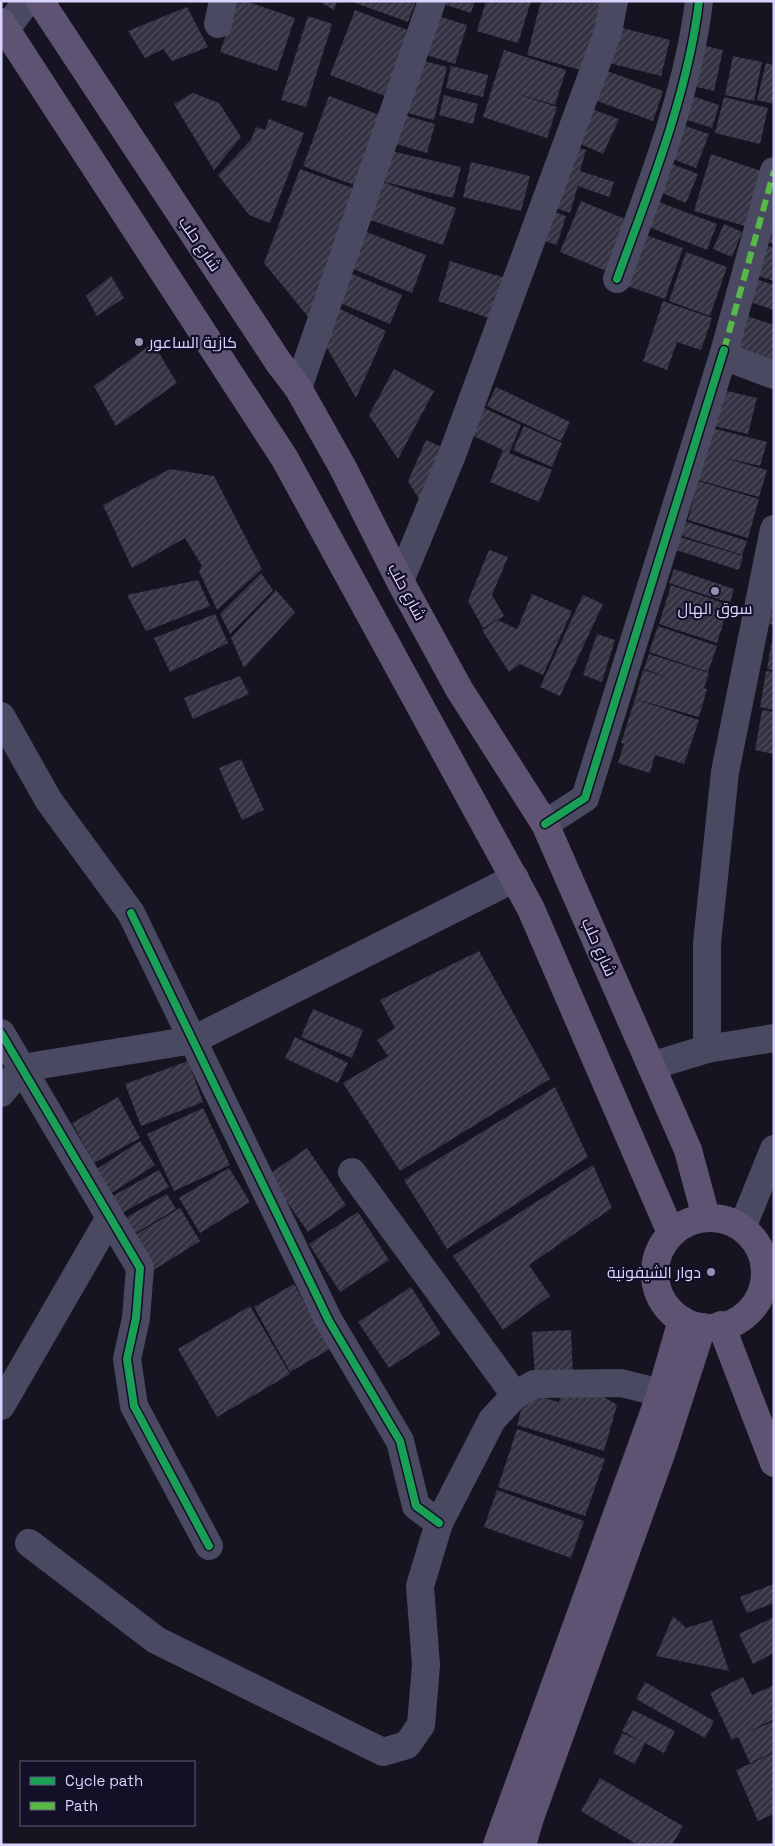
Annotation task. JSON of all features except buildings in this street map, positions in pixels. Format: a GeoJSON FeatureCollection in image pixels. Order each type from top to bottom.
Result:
{"type":"FeatureCollection","features":[{"type":"Feature","properties":{"kind":"main road","name":"شارع حلب"},"geometry":{"type":"LineString","coordinates":[[40,1],[274,355],[298,388],[343,468],[400,581],[459,689],[545,824],[688,1150],[706,1217]]}},
{"type":"Feature","properties":{"kind":"main road"},"geometry":{"type":"LineString","coordinates":[[3,28],[285,459],[531,909],[671,1233]]}},
{"type":"Feature","properties":{"kind":"main road"},"geometry":{"type":"LineString","coordinates":[[706,1217],[725,1219],[742,1228],[756,1241],[763,1259],[767,1300],[739,1319],[702,1324],[669,1309],[660,1295],[656,1279],[656,1262],[661,1247],[671,1233],[694,1220],[706,1217]]}},
{"type":"Feature","properties":{"kind":"main road"},"geometry":{"type":"LineString","coordinates":[[497,1845],[660,1393],[702,1324]]}},
{"type":"Feature","properties":{"kind":"main road"},"geometry":{"type":"LineString","coordinates":[[702,1324],[774,1464]]}},
{"type":"Feature","properties":{"kind":"main road"},"geometry":{"type":"LineString","coordinates":[[522,1845],[530,1818],[662,1451],[702,1324]]}},
{"type":"Feature","properties":{"kind":"street"},"geometry":{"type":"LineString","coordinates":[[3,28],[27,1]]}},
{"type":"Feature","properties":{"kind":"street"},"geometry":{"type":"LineString","coordinates":[[298,388],[432,1]]}},
{"type":"Feature","properties":{"kind":"street"},"geometry":{"type":"LineString","coordinates":[[400,581],[452,454],[608,32],[614,1]]}},
{"type":"Feature","properties":{"kind":"street"},"geometry":{"type":"LineString","coordinates":[[617,279],[663,151],[696,25],[699,1]]}},
{"type":"Feature","properties":{"kind":"street"},"geometry":{"type":"LineString","coordinates":[[545,824],[585,798],[724,353],[774,171]]}},
{"type":"Feature","properties":{"kind":"street"},"geometry":{"type":"LineString","coordinates":[[724,353],[774,375]]}},
{"type":"Feature","properties":{"kind":"street"},"geometry":{"type":"LineString","coordinates":[[707,1049],[707,943],[725,772],[774,529]]}},
{"type":"Feature","properties":{"kind":"street"},"geometry":{"type":"LineString","coordinates":[[1,716],[49,801],[131,913],[329,1321],[400,1441],[416,1506],[438,1523]]}},
{"type":"Feature","properties":{"kind":"street"},"geometry":{"type":"LineString","coordinates":[[1,1094],[22,1068],[193,1040],[515,878]]}},
{"type":"Feature","properties":{"kind":"street"},"geometry":{"type":"LineString","coordinates":[[1,1033],[109,1219],[140,1268],[136,1318],[127,1359],[134,1406],[209,1546]]}},
{"type":"Feature","properties":{"kind":"street"},"geometry":{"type":"LineString","coordinates":[[651,1066],[707,1049],[774,1038]]}},
{"type":"Feature","properties":{"kind":"street"},"geometry":{"type":"LineString","coordinates":[[742,1228],[774,1149]]}},
{"type":"Feature","properties":{"kind":"street"},"geometry":{"type":"LineString","coordinates":[[352,1172],[516,1395]]}},
{"type":"Feature","properties":{"kind":"street"},"geometry":{"type":"LineString","coordinates":[[1,1406],[109,1219]]}},
{"type":"Feature","properties":{"kind":"street"},"geometry":{"type":"LineString","coordinates":[[29,1543],[156,1640],[383,1752],[407,1745],[421,1725],[426,1664],[420,1586],[438,1523],[492,1420],[516,1395],[534,1384],[621,1383],[660,1393]]}},
{"type":"Feature","properties":{"kind":"marked path"},"geometry":{"type":"LineString","coordinates":[[724,350],[774,171]]}},
{"type":"Feature","properties":{"kind":"cycle path"},"geometry":{"type":"LineString","coordinates":[[617,279],[677,107],[694,36],[699,1]]}},
{"type":"Feature","properties":{"kind":"cycle path"},"geometry":{"type":"LineString","coordinates":[[545,824],[585,798],[724,350]]}},
{"type":"Feature","properties":{"kind":"cycle path"},"geometry":{"type":"LineString","coordinates":[[131,913],[329,1321],[400,1441],[416,1506],[439,1523]]}},
{"type":"Feature","properties":{"kind":"cycle path"},"geometry":{"type":"LineString","coordinates":[[1,1033],[140,1268],[136,1318],[127,1359],[134,1406],[209,1546]]}},
{"type":"Feature","properties":{"kind":"place","name":"كازية الساعور"},"geometry":{"type":"Point","coordinates":[139,342]}},
{"type":"Feature","properties":{"kind":"place","name":"سوق الهال"},"geometry":{"type":"Point","coordinates":[715,591]}},
{"type":"Feature","properties":{"kind":"place","name":"دوار الشيفونية"},"geometry":{"type":"Point","coordinates":[711,1272]}}]}
